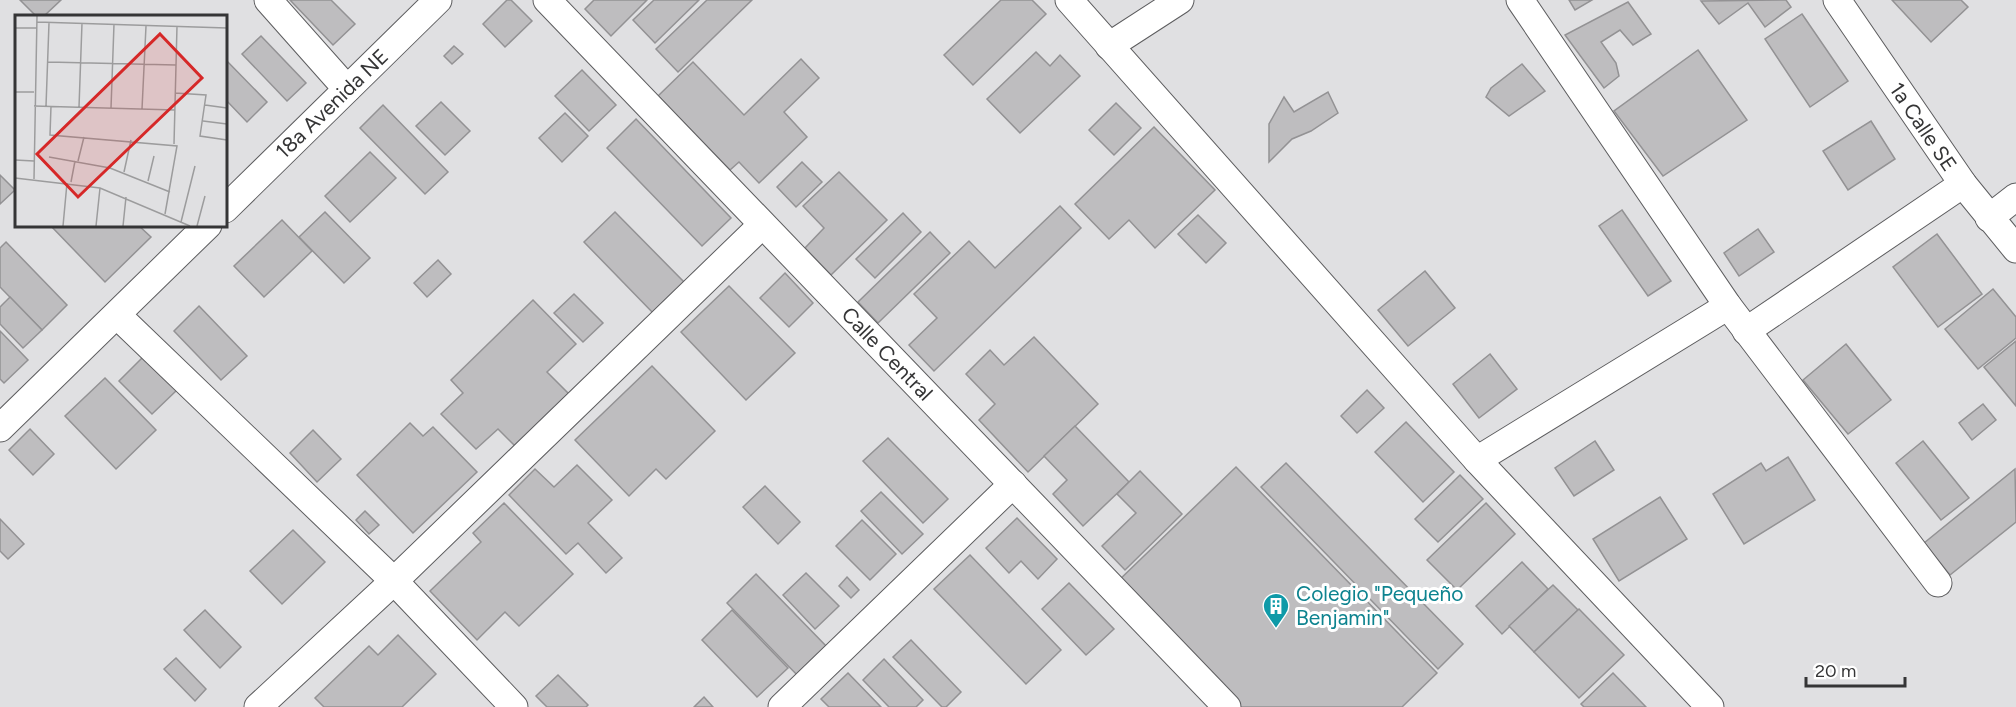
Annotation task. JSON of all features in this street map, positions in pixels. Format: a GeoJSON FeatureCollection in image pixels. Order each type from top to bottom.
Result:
{"type":"FeatureCollection","features":[{"type":"Feature","properties":{"kind":"street"},"geometry":{"type":"LineString","coordinates":[[268,0],[347,89]]}},
{"type":"Feature","properties":{"kind":"street","name":"18a Avenida NE"},"geometry":{"type":"LineString","coordinates":[[226,208],[438,0]]}},
{"type":"Feature","properties":{"kind":"street","name":"Calle Central"},"geometry":{"type":"LineString","coordinates":[[547,0],[1227,707]]}},
{"type":"Feature","properties":{"kind":"street"},"geometry":{"type":"LineString","coordinates":[[1069,0],[1477,460],[1710,707]]}},
{"type":"Feature","properties":{"kind":"street"},"geometry":{"type":"LineString","coordinates":[[1109,46],[1180,0]]}},
{"type":"Feature","properties":{"kind":"street"},"geometry":{"type":"LineString","coordinates":[[1520,0],[1728,306],[1938,583]]}},
{"type":"Feature","properties":{"kind":"street","name":"1a Calle SE"},"geometry":{"type":"LineString","coordinates":[[1837,0],[1963,184],[2016,249]]}},
{"type":"Feature","properties":{"kind":"street"},"geometry":{"type":"LineString","coordinates":[[1746,331],[1963,184]]}},
{"type":"Feature","properties":{"kind":"street"},"geometry":{"type":"LineString","coordinates":[[1989,218],[2016,197]]}},
{"type":"Feature","properties":{"kind":"street"},"geometry":{"type":"LineString","coordinates":[[258,707],[394,581],[762,225]]}},
{"type":"Feature","properties":{"kind":"street"},"geometry":{"type":"LineString","coordinates":[[0,429],[207,226]]}},
{"type":"Feature","properties":{"kind":"street"},"geometry":{"type":"LineString","coordinates":[[1477,460],[1728,306]]}},
{"type":"Feature","properties":{"kind":"street"},"geometry":{"type":"LineString","coordinates":[[117,315],[394,581],[514,707]]}},
{"type":"Feature","properties":{"kind":"street"},"geometry":{"type":"LineString","coordinates":[[782,707],[1013,484]]}},
{"type":"Feature","properties":{"kind":"building"},"geometry":{"type":"Polygon","coordinates":[[[20,0],[61,0],[45,15],[35,15],[20,0]]]}},
{"type":"Feature","properties":{"kind":"building"},"geometry":{"type":"Polygon","coordinates":[[[290,0],[331,0],[355,24],[333,45],[290,0]]]}},
{"type":"Feature","properties":{"kind":"building"},"geometry":{"type":"Polygon","coordinates":[[[507,0],[511,0],[532,21],[505,47],[483,24],[507,0]]]}},
{"type":"Feature","properties":{"kind":"building"},"geometry":{"type":"Polygon","coordinates":[[[594,0],[647,0],[611,36],[585,9],[594,0]]]}},
{"type":"Feature","properties":{"kind":"building"},"geometry":{"type":"Polygon","coordinates":[[[654,0],[699,0],[655,43],[633,20],[654,0]]]}},
{"type":"Feature","properties":{"kind":"building"},"geometry":{"type":"Polygon","coordinates":[[[707,0],[752,0],[678,72],[656,49],[707,0]]]}},
{"type":"Feature","properties":{"kind":"building"},"geometry":{"type":"Polygon","coordinates":[[[1001,0],[1032,0],[1046,14],[973,85],[944,55],[1001,0]]]}},
{"type":"Feature","properties":{"kind":"building"},"geometry":{"type":"Polygon","coordinates":[[[1569,0],[1592,0],[1575,10],[1569,0]]]}},
{"type":"Feature","properties":{"kind":"building"},"geometry":{"type":"Polygon","coordinates":[[[1786,0],[1791,7],[1765,27],[1748,3],[1719,24],[1701,1],[1786,0]]]}},
{"type":"Feature","properties":{"kind":"building"},"geometry":{"type":"Polygon","coordinates":[[[1892,0],[1961,0],[1968,7],[1931,42],[1892,0]]]}},
{"type":"Feature","properties":{"kind":"building"},"geometry":{"type":"Polygon","coordinates":[[[1628,2],[1651,34],[1633,45],[1620,30],[1601,42],[1616,63],[1619,76],[1604,88],[1565,35],[1628,2]]]}},
{"type":"Feature","properties":{"kind":"building"},"geometry":{"type":"Polygon","coordinates":[[[1802,14],[1848,81],[1810,107],[1765,39],[1802,14]]]}},
{"type":"Feature","properties":{"kind":"building"},"geometry":{"type":"Polygon","coordinates":[[[261,36],[306,83],[287,101],[242,54],[261,36]]]}},
{"type":"Feature","properties":{"kind":"building"},"geometry":{"type":"Polygon","coordinates":[[[454,46],[463,54],[452,64],[444,56],[454,46]]]}},
{"type":"Feature","properties":{"kind":"building"},"geometry":{"type":"Polygon","coordinates":[[[1698,50],[1747,120],[1663,176],[1614,111],[1698,50]]]}},
{"type":"Feature","properties":{"kind":"building"},"geometry":{"type":"Polygon","coordinates":[[[1036,52],[1050,66],[1060,55],[1080,76],[1020,133],[987,99],[1036,52]]]}},
{"type":"Feature","properties":{"kind":"building"},"geometry":{"type":"Polygon","coordinates":[[[801,59],[819,78],[784,112],[807,137],[759,183],[739,162],[730,170],[658,96],[693,62],[744,115],[801,59]]]}},
{"type":"Feature","properties":{"kind":"building"},"geometry":{"type":"Polygon","coordinates":[[[226,60],[267,102],[247,122],[226,100],[226,60]]]}},
{"type":"Feature","properties":{"kind":"building"},"geometry":{"type":"Polygon","coordinates":[[[1522,64],[1545,91],[1509,116],[1486,97],[1491,88],[1522,64]]]}},
{"type":"Feature","properties":{"kind":"building"},"geometry":{"type":"Polygon","coordinates":[[[582,70],[616,105],[589,131],[555,96],[582,70]]]}},
{"type":"Feature","properties":{"kind":"building"},"geometry":{"type":"Polygon","coordinates":[[[1328,92],[1338,113],[1311,131],[1292,139],[1269,162],[1269,124],[1284,97],[1294,112],[1328,92]]]}},
{"type":"Feature","properties":{"kind":"building"},"geometry":{"type":"Polygon","coordinates":[[[441,102],[470,131],[445,155],[416,126],[441,102]]]}},
{"type":"Feature","properties":{"kind":"building"},"geometry":{"type":"Polygon","coordinates":[[[1116,103],[1141,128],[1114,155],[1089,130],[1116,103]]]}},
{"type":"Feature","properties":{"kind":"building"},"geometry":{"type":"Polygon","coordinates":[[[383,105],[448,172],[425,194],[360,128],[383,105]]]}},
{"type":"Feature","properties":{"kind":"building"},"geometry":{"type":"Polygon","coordinates":[[[565,113],[588,136],[562,162],[539,138],[565,113]]]}},
{"type":"Feature","properties":{"kind":"building"},"geometry":{"type":"Polygon","coordinates":[[[636,119],[731,218],[702,246],[607,148],[636,119]]]}},
{"type":"Feature","properties":{"kind":"building"},"geometry":{"type":"Polygon","coordinates":[[[1871,121],[1895,159],[1848,190],[1823,151],[1871,121]]]}},
{"type":"Feature","properties":{"kind":"building"},"geometry":{"type":"Polygon","coordinates":[[[1154,127],[1215,190],[1155,248],[1129,220],[1109,239],[1075,204],[1154,127]]]}},
{"type":"Feature","properties":{"kind":"building"},"geometry":{"type":"Polygon","coordinates":[[[370,152],[396,178],[350,222],[325,196],[370,152]]]}},
{"type":"Feature","properties":{"kind":"building"},"geometry":{"type":"Polygon","coordinates":[[[802,162],[822,182],[796,207],[777,187],[802,162]]]}},
{"type":"Feature","properties":{"kind":"building"},"geometry":{"type":"Polygon","coordinates":[[[839,172],[887,220],[831,275],[805,248],[824,228],[803,206],[839,172]]]}},
{"type":"Feature","properties":{"kind":"building"},"geometry":{"type":"Polygon","coordinates":[[[0,175],[15,190],[0,204],[0,175]]]}},
{"type":"Feature","properties":{"kind":"building"},"geometry":{"type":"Polygon","coordinates":[[[1060,206],[1081,228],[934,371],[909,345],[937,318],[914,294],[969,241],[995,268],[1060,206]]]}},
{"type":"Feature","properties":{"kind":"building"},"geometry":{"type":"Polygon","coordinates":[[[1622,210],[1671,281],[1648,296],[1599,226],[1622,210]]]}},
{"type":"Feature","properties":{"kind":"building"},"geometry":{"type":"Polygon","coordinates":[[[325,212],[370,258],[344,283],[299,237],[325,212]]]}},
{"type":"Feature","properties":{"kind":"building"},"geometry":{"type":"Polygon","coordinates":[[[615,212],[686,284],[654,314],[584,242],[615,212]]]}},
{"type":"Feature","properties":{"kind":"building"},"geometry":{"type":"Polygon","coordinates":[[[903,213],[921,232],[875,278],[856,259],[903,213]]]}},
{"type":"Feature","properties":{"kind":"building"},"geometry":{"type":"Polygon","coordinates":[[[1198,215],[1226,243],[1206,263],[1178,234],[1198,215]]]}},
{"type":"Feature","properties":{"kind":"building"},"geometry":{"type":"Polygon","coordinates":[[[282,220],[312,251],[264,297],[234,266],[282,220]]]}},
{"type":"Feature","properties":{"kind":"building"},"geometry":{"type":"Polygon","coordinates":[[[51,226],[139,226],[151,237],[105,282],[51,226]]]}},
{"type":"Feature","properties":{"kind":"building"},"geometry":{"type":"Polygon","coordinates":[[[1758,229],[1774,252],[1739,276],[1724,253],[1758,229]]]}},
{"type":"Feature","properties":{"kind":"building"},"geometry":{"type":"Polygon","coordinates":[[[930,232],[950,253],[878,323],[858,302],[930,232]]]}},
{"type":"Feature","properties":{"kind":"building"},"geometry":{"type":"Polygon","coordinates":[[[1937,234],[1982,294],[1938,327],[1893,267],[1937,234]]]}},
{"type":"Feature","properties":{"kind":"building"},"geometry":{"type":"Polygon","coordinates":[[[6,242],[67,305],[42,330],[0,287],[0,248],[6,242]]]}},
{"type":"Feature","properties":{"kind":"building"},"geometry":{"type":"Polygon","coordinates":[[[438,260],[451,274],[427,297],[414,283],[438,260]]]}},
{"type":"Feature","properties":{"kind":"building"},"geometry":{"type":"Polygon","coordinates":[[[1425,271],[1455,308],[1408,346],[1378,310],[1425,271]]]}},
{"type":"Feature","properties":{"kind":"building"},"geometry":{"type":"Polygon","coordinates":[[[785,273],[813,303],[789,327],[760,298],[785,273]]]}},
{"type":"Feature","properties":{"kind":"building"},"geometry":{"type":"Polygon","coordinates":[[[729,286],[795,353],[746,400],[681,332],[729,286]]]}},
{"type":"Feature","properties":{"kind":"building"},"geometry":{"type":"Polygon","coordinates":[[[1993,289],[2016,317],[2016,338],[1978,369],[1945,329],[1993,289]]]}},
{"type":"Feature","properties":{"kind":"building"},"geometry":{"type":"Polygon","coordinates":[[[574,294],[603,323],[583,342],[554,313],[574,294]]]}},
{"type":"Feature","properties":{"kind":"building"},"geometry":{"type":"Polygon","coordinates":[[[10,297],[42,330],[23,348],[0,324],[0,307],[10,297]]]}},
{"type":"Feature","properties":{"kind":"building"},"geometry":{"type":"Polygon","coordinates":[[[533,300],[576,344],[547,372],[569,394],[515,446],[498,429],[476,449],[441,414],[463,393],[451,380],[533,300]]]}},
{"type":"Feature","properties":{"kind":"building"},"geometry":{"type":"Polygon","coordinates":[[[199,306],[247,356],[221,380],[174,331],[199,306]]]}},
{"type":"Feature","properties":{"kind":"building"},"geometry":{"type":"Polygon","coordinates":[[[0,331],[28,360],[4,383],[0,379],[0,331]]]}},
{"type":"Feature","properties":{"kind":"building"},"geometry":{"type":"Polygon","coordinates":[[[1034,337],[1098,404],[1028,472],[979,420],[995,404],[966,374],[990,350],[1004,365],[1034,337]]]}},
{"type":"Feature","properties":{"kind":"building"},"geometry":{"type":"Polygon","coordinates":[[[2016,341],[2016,406],[1984,367],[2016,341]]]}},
{"type":"Feature","properties":{"kind":"building"},"geometry":{"type":"Polygon","coordinates":[[[1846,344],[1891,400],[1848,434],[1803,380],[1846,344]]]}},
{"type":"Feature","properties":{"kind":"building"},"geometry":{"type":"Polygon","coordinates":[[[1490,354],[1517,389],[1479,418],[1453,384],[1490,354]]]}},
{"type":"Feature","properties":{"kind":"building"},"geometry":{"type":"Polygon","coordinates":[[[144,356],[177,390],[152,414],[119,381],[144,356]]]}},
{"type":"Feature","properties":{"kind":"building"},"geometry":{"type":"Polygon","coordinates":[[[652,366],[715,431],[666,479],[656,469],[629,496],[575,440],[652,366]]]}},
{"type":"Feature","properties":{"kind":"building"},"geometry":{"type":"Polygon","coordinates":[[[105,378],[156,430],[116,469],[65,416],[105,378]]]}},
{"type":"Feature","properties":{"kind":"building"},"geometry":{"type":"Polygon","coordinates":[[[1367,390],[1384,408],[1357,433],[1341,416],[1367,390]]]}},
{"type":"Feature","properties":{"kind":"building"},"geometry":{"type":"Polygon","coordinates":[[[1983,404],[1996,420],[1972,440],[1959,423],[1983,404]]]}},
{"type":"Feature","properties":{"kind":"building"},"geometry":{"type":"Polygon","coordinates":[[[1406,422],[1454,472],[1423,502],[1375,452],[1406,422]]]}},
{"type":"Feature","properties":{"kind":"building"},"geometry":{"type":"Polygon","coordinates":[[[410,423],[423,436],[433,427],[477,472],[413,533],[357,475],[410,423]]]}},
{"type":"Feature","properties":{"kind":"building"},"geometry":{"type":"Polygon","coordinates":[[[1075,426],[1129,482],[1083,526],[1053,494],[1067,480],[1044,456],[1075,426]]]}},
{"type":"Feature","properties":{"kind":"building"},"geometry":{"type":"Polygon","coordinates":[[[30,429],[54,454],[33,475],[9,450],[30,429]]]}},
{"type":"Feature","properties":{"kind":"building"},"geometry":{"type":"Polygon","coordinates":[[[313,430],[341,459],[317,482],[290,453],[313,430]]]}},
{"type":"Feature","properties":{"kind":"building"},"geometry":{"type":"Polygon","coordinates":[[[888,438],[948,499],[923,523],[863,461],[888,438]]]}},
{"type":"Feature","properties":{"kind":"building"},"geometry":{"type":"Polygon","coordinates":[[[1595,441],[1614,470],[1574,496],[1555,468],[1595,441]]]}},
{"type":"Feature","properties":{"kind":"building"},"geometry":{"type":"Polygon","coordinates":[[[1923,441],[1969,498],[1941,520],[1896,463],[1923,441]]]}},
{"type":"Feature","properties":{"kind":"building"},"geometry":{"type":"Polygon","coordinates":[[[1788,457],[1815,500],[1744,544],[1713,494],[1761,463],[1766,471],[1788,457]]]}},
{"type":"Feature","properties":{"kind":"building"},"geometry":{"type":"Polygon","coordinates":[[[1286,463],[1463,644],[1438,669],[1261,487],[1286,463]]]}},
{"type":"Feature","properties":{"kind":"building"},"geometry":{"type":"Polygon","coordinates":[[[577,465],[612,500],[588,523],[622,558],[606,573],[578,543],[566,554],[509,495],[535,469],[554,487],[577,465]]]}},
{"type":"Feature","properties":{"kind":"building","name":"Colegio \"Pequeño Benjamin\""},"geometry":{"type":"Polygon","coordinates":[[[1236,467],[1437,673],[1402,707],[1232,707],[1114,585],[1236,467]]]}},
{"type":"Feature","properties":{"kind":"building"},"geometry":{"type":"Polygon","coordinates":[[[2015,469],[2016,522],[1950,575],[1924,543],[2015,469]]]}},
{"type":"Feature","properties":{"kind":"building"},"geometry":{"type":"Polygon","coordinates":[[[1140,471],[1182,514],[1125,570],[1102,546],[1136,513],[1117,494],[1140,471]]]}},
{"type":"Feature","properties":{"kind":"building"},"geometry":{"type":"Polygon","coordinates":[[[1460,475],[1483,499],[1438,542],[1415,519],[1460,475]]]}},
{"type":"Feature","properties":{"kind":"building"},"geometry":{"type":"Polygon","coordinates":[[[765,486],[800,522],[778,544],[743,507],[765,486]]]}},
{"type":"Feature","properties":{"kind":"building"},"geometry":{"type":"Polygon","coordinates":[[[881,492],[923,534],[902,554],[861,511],[881,492]]]}},
{"type":"Feature","properties":{"kind":"building"},"geometry":{"type":"Polygon","coordinates":[[[1660,497],[1687,539],[1619,581],[1593,539],[1660,497]]]}},
{"type":"Feature","properties":{"kind":"building"},"geometry":{"type":"Polygon","coordinates":[[[504,503],[573,574],[519,626],[505,612],[477,640],[430,591],[481,542],[473,533],[504,503]]]}},
{"type":"Feature","properties":{"kind":"building"},"geometry":{"type":"Polygon","coordinates":[[[1486,503],[1515,534],[1457,590],[1427,560],[1486,503]]]}},
{"type":"Feature","properties":{"kind":"building"},"geometry":{"type":"Polygon","coordinates":[[[365,511],[379,525],[369,534],[356,520],[365,511]]]}},
{"type":"Feature","properties":{"kind":"building"},"geometry":{"type":"Polygon","coordinates":[[[1017,518],[1057,559],[1038,579],[1021,561],[1009,573],[986,548],[1017,518]]]}},
{"type":"Feature","properties":{"kind":"building"},"geometry":{"type":"Polygon","coordinates":[[[0,519],[24,544],[8,559],[0,551],[0,519]]]}},
{"type":"Feature","properties":{"kind":"building"},"geometry":{"type":"Polygon","coordinates":[[[862,520],[896,554],[870,580],[836,546],[862,520]]]}},
{"type":"Feature","properties":{"kind":"building"},"geometry":{"type":"Polygon","coordinates":[[[293,530],[325,562],[282,604],[250,571],[293,530]]]}},
{"type":"Feature","properties":{"kind":"building"},"geometry":{"type":"Polygon","coordinates":[[[970,555],[1061,650],[1026,684],[934,589],[970,555]]]}},
{"type":"Feature","properties":{"kind":"building"},"geometry":{"type":"Polygon","coordinates":[[[1522,562],[1548,589],[1502,634],[1476,606],[1522,562]]]}},
{"type":"Feature","properties":{"kind":"building"},"geometry":{"type":"Polygon","coordinates":[[[806,573],[839,606],[815,629],[783,595],[806,573]]]}},
{"type":"Feature","properties":{"kind":"building"},"geometry":{"type":"Polygon","coordinates":[[[756,574],[829,649],[800,678],[727,603],[756,574]]]}},
{"type":"Feature","properties":{"kind":"building"},"geometry":{"type":"Polygon","coordinates":[[[847,577],[859,590],[851,598],[839,586],[847,577]]]}},
{"type":"Feature","properties":{"kind":"building"},"geometry":{"type":"Polygon","coordinates":[[[1069,583],[1114,629],[1086,655],[1042,609],[1069,583]]]}},
{"type":"Feature","properties":{"kind":"building"},"geometry":{"type":"Polygon","coordinates":[[[1553,585],[1578,610],[1534,652],[1509,626],[1553,585]]]}},
{"type":"Feature","properties":{"kind":"building"},"geometry":{"type":"Polygon","coordinates":[[[1579,609],[1624,655],[1579,698],[1534,652],[1579,609]]]}},
{"type":"Feature","properties":{"kind":"building"},"geometry":{"type":"Polygon","coordinates":[[[205,610],[241,647],[220,668],[184,630],[205,610]]]}},
{"type":"Feature","properties":{"kind":"building"},"geometry":{"type":"Polygon","coordinates":[[[732,610],[788,668],[757,697],[702,640],[732,610]]]}},
{"type":"Feature","properties":{"kind":"building"},"geometry":{"type":"Polygon","coordinates":[[[398,635],[436,674],[402,707],[324,707],[315,698],[369,646],[378,655],[398,635]]]}},
{"type":"Feature","properties":{"kind":"building"},"geometry":{"type":"Polygon","coordinates":[[[911,640],[961,692],[946,707],[942,707],[893,657],[911,640]]]}},
{"type":"Feature","properties":{"kind":"building"},"geometry":{"type":"Polygon","coordinates":[[[176,658],[206,689],[195,701],[164,669],[176,658]]]}},
{"type":"Feature","properties":{"kind":"building"},"geometry":{"type":"Polygon","coordinates":[[[884,659],[923,700],[916,707],[889,707],[863,680],[884,659]]]}},
{"type":"Feature","properties":{"kind":"building"},"geometry":{"type":"Polygon","coordinates":[[[848,673],[881,707],[829,707],[821,699],[848,673]]]}},
{"type":"Feature","properties":{"kind":"building"},"geometry":{"type":"Polygon","coordinates":[[[1613,673],[1646,707],[1584,707],[1581,704],[1613,673]]]}},
{"type":"Feature","properties":{"kind":"building"},"geometry":{"type":"Polygon","coordinates":[[[558,675],[588,705],[586,707],[547,707],[536,696],[558,675]]]}},
{"type":"Feature","properties":{"kind":"building"},"geometry":{"type":"Polygon","coordinates":[[[704,697],[713,707],[694,707],[704,697]]]}},
{"type":"Feature","properties":{"kind":"place","name":"Colegio \"Pequeño Benjamin\""},"geometry":{"type":"Point","coordinates":[1276,629]}}]}
